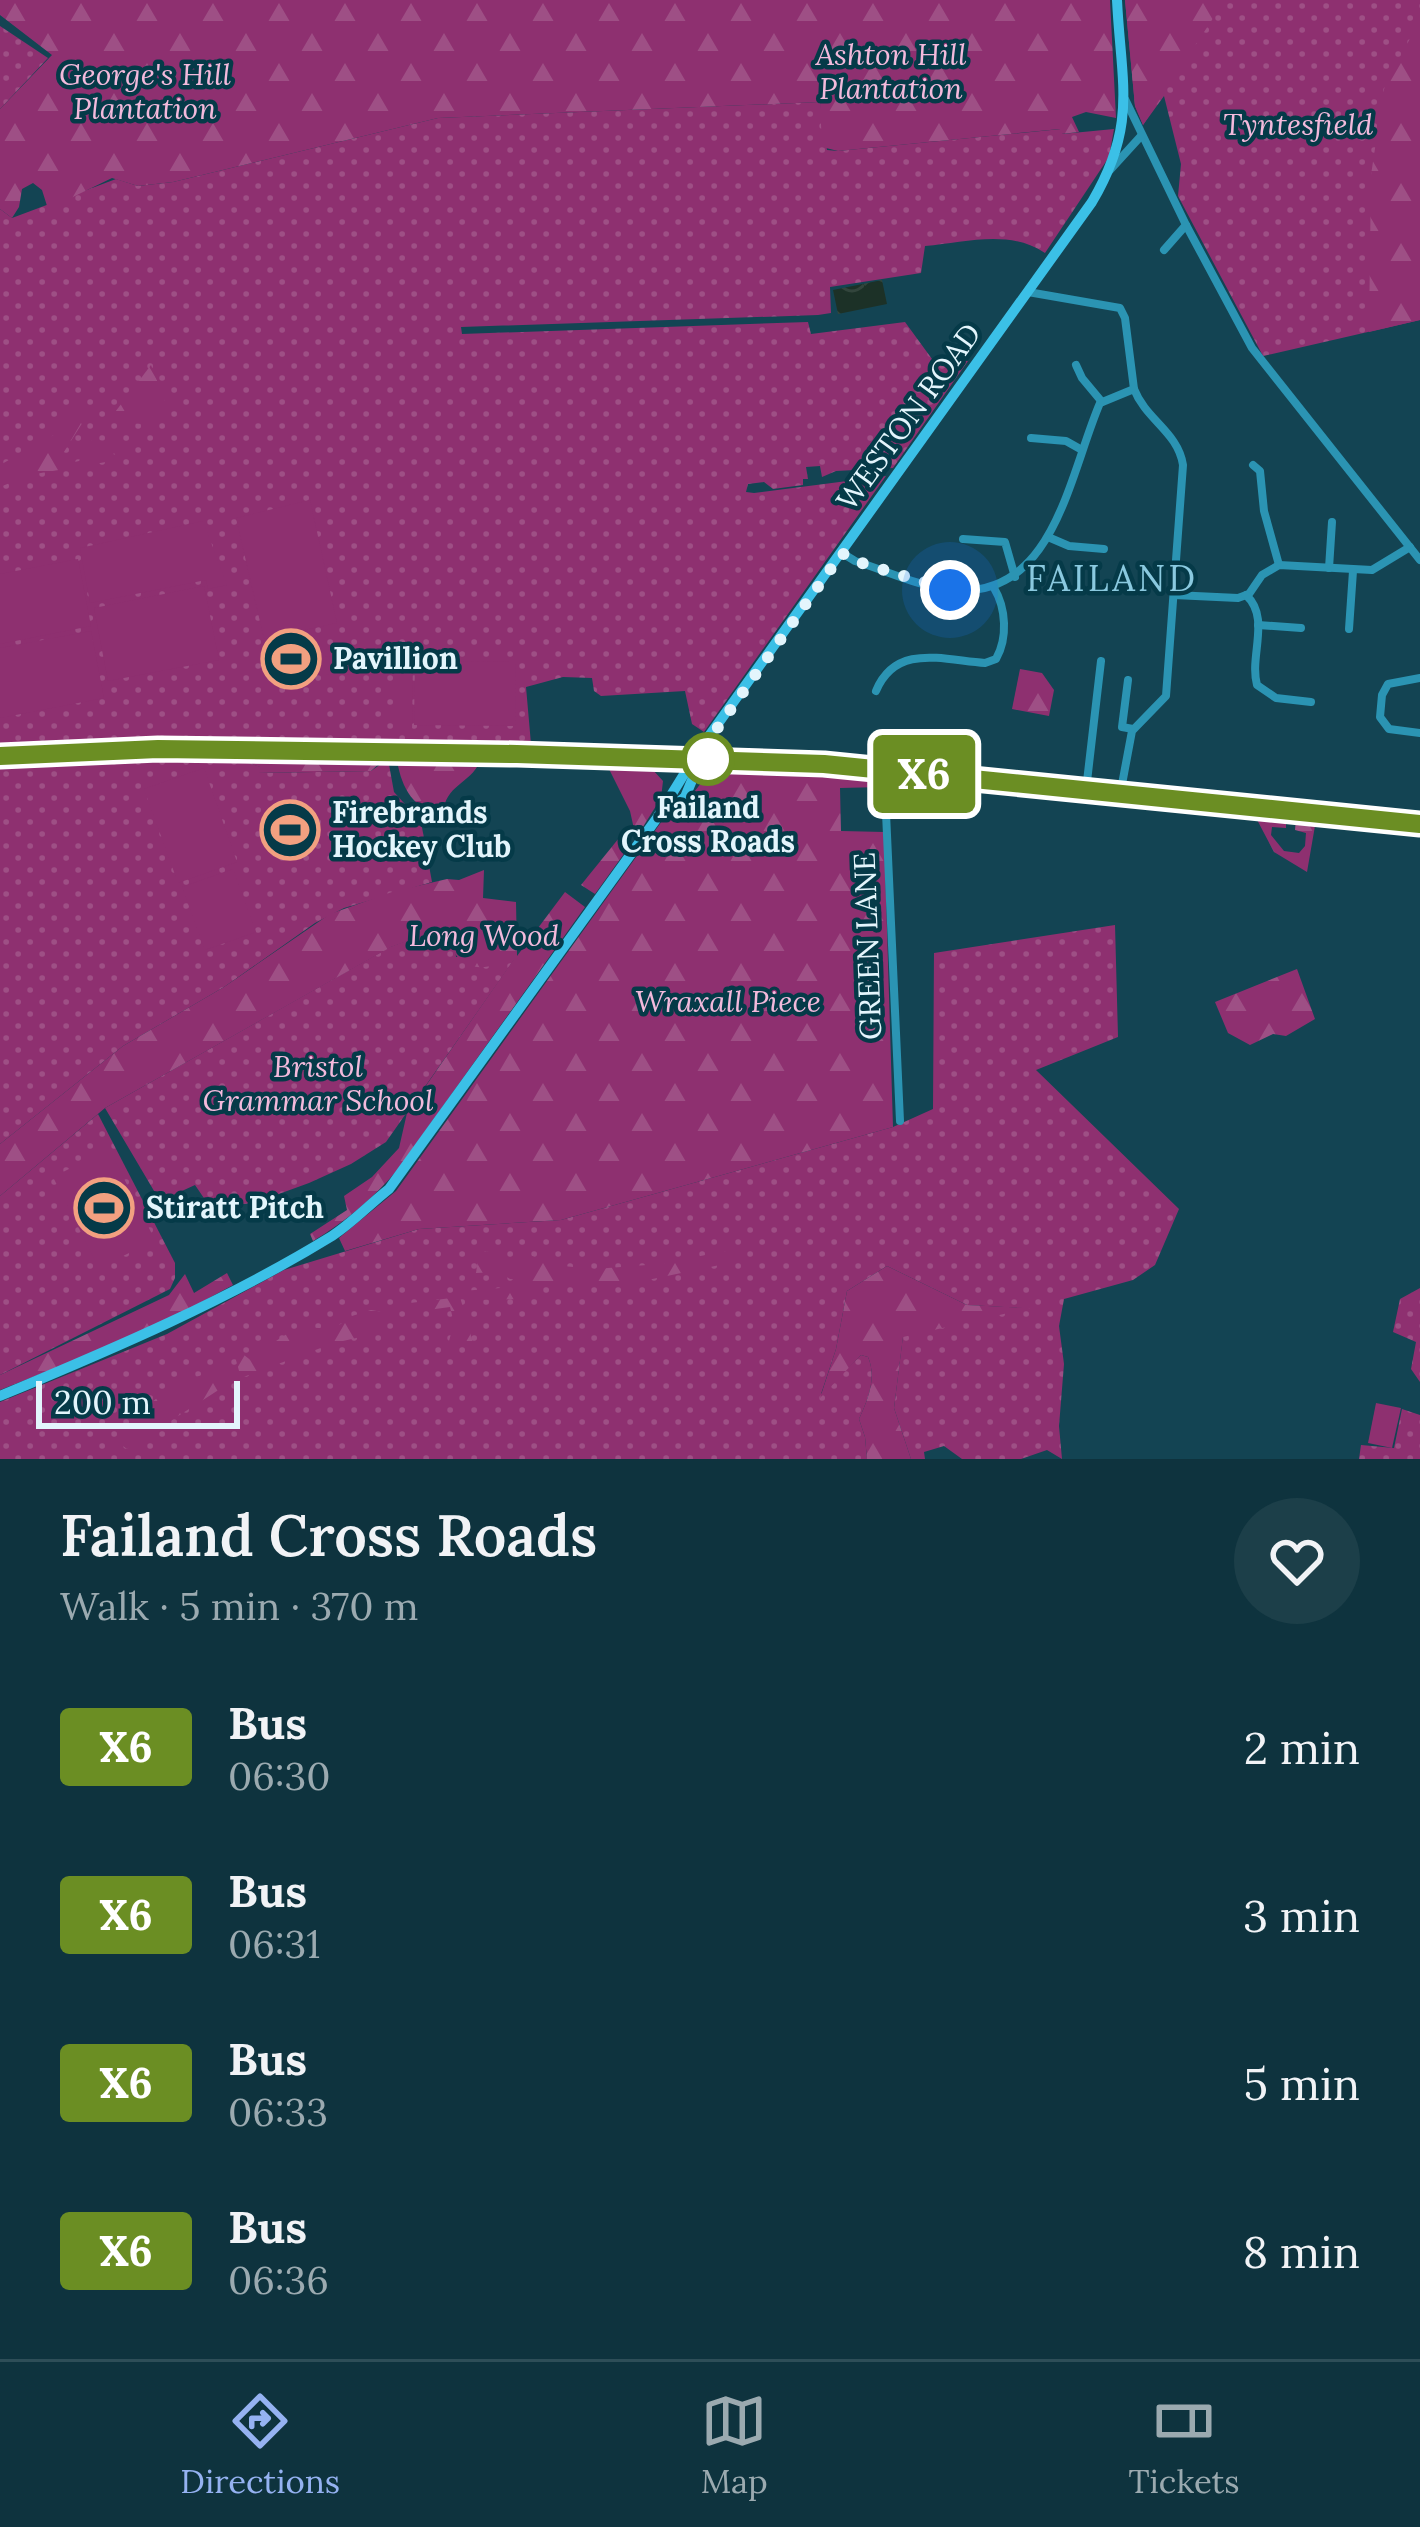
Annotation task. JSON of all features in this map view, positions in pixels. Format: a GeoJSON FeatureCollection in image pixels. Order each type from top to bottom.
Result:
{"type":"FeatureCollection","features":[{"type":"Feature","properties":{"kind":"main road","name":"WESTON ROAD"},"geometry":{"type":"LineString","coordinates":[[698,759],[1109,171],[1123,130],[1125,99],[1117,0]]}},
{"type":"Feature","properties":{"kind":"main road"},"geometry":{"type":"LineString","coordinates":[[0,756],[158,749],[698,759],[884,769],[1420,824]]}},
{"type":"Feature","properties":{"kind":"main road"},"geometry":{"type":"LineString","coordinates":[[0,1396],[127,1343],[220,1296],[335,1234],[389,1189],[698,759]]}},
{"type":"Feature","properties":{"kind":"main road"},"geometry":{"type":"LineString","coordinates":[[657,818],[685,797],[698,759]]}},
{"type":"Feature","properties":{"kind":"main road"},"geometry":{"type":"LineString","coordinates":[[658,760],[671,771],[678,789]]}},
{"type":"Feature","properties":{"kind":"street"},"geometry":{"type":"LineString","coordinates":[[1125,99],[1252,348],[1420,560]]}},
{"type":"Feature","properties":{"kind":"street","name":"WESTON ROAD"},"geometry":{"type":"LineString","coordinates":[[1109,171],[1141,136]]}},
{"type":"Feature","properties":{"kind":"street"},"geometry":{"type":"LineString","coordinates":[[1165,243],[1186,226]]}},
{"type":"Feature","properties":{"kind":"street"},"geometry":{"type":"LineString","coordinates":[[1028,292],[1120,308],[1134,389],[1148,415],[1175,440],[1183,461],[1166,696],[1133,729],[1120,795]]}},
{"type":"Feature","properties":{"kind":"street"},"geometry":{"type":"LineString","coordinates":[[1076,365],[1102,401]]}},
{"type":"Feature","properties":{"kind":"street"},"geometry":{"type":"LineString","coordinates":[[842,553],[950,590],[994,588],[1015,577],[1034,561],[1047,537],[1102,401],[1134,389]]}},
{"type":"Feature","properties":{"kind":"street"},"geometry":{"type":"LineString","coordinates":[[1035,440],[1062,440],[1082,450]]}},
{"type":"Feature","properties":{"kind":"street"},"geometry":{"type":"LineString","coordinates":[[1253,466],[1260,471],[1264,511],[1279,565]]}},
{"type":"Feature","properties":{"kind":"street"},"geometry":{"type":"LineString","coordinates":[[1329,528],[1329,568]]}},
{"type":"Feature","properties":{"kind":"street"},"geometry":{"type":"LineString","coordinates":[[963,539],[980,535],[1004,542],[1015,577]]}},
{"type":"Feature","properties":{"kind":"street"},"geometry":{"type":"LineString","coordinates":[[1047,537],[1099,552]]}},
{"type":"Feature","properties":{"kind":"street"},"geometry":{"type":"LineString","coordinates":[[1174,595],[1234,599],[1246,595],[1262,574],[1279,565],[1353,571],[1380,568],[1410,547]]}},
{"type":"Feature","properties":{"kind":"street"},"geometry":{"type":"LineString","coordinates":[[1349,629],[1353,571]]}},
{"type":"Feature","properties":{"kind":"street"},"geometry":{"type":"LineString","coordinates":[[877,684],[903,659],[986,663],[996,659],[1004,635],[994,588]]}},
{"type":"Feature","properties":{"kind":"street"},"geometry":{"type":"LineString","coordinates":[[1246,595],[1257,608],[1257,685],[1276,698],[1307,704]]}},
{"type":"Feature","properties":{"kind":"street"},"geometry":{"type":"LineString","coordinates":[[1258,625],[1296,631]]}},
{"type":"Feature","properties":{"kind":"street"},"geometry":{"type":"LineString","coordinates":[[1086,791],[1101,661]]}},
{"type":"Feature","properties":{"kind":"street"},"geometry":{"type":"LineString","coordinates":[[1420,677],[1385,680],[1380,703],[1382,725],[1420,733]]}},
{"type":"Feature","properties":{"kind":"street"},"geometry":{"type":"LineString","coordinates":[[1128,680],[1122,727],[1133,729]]}},
{"type":"Feature","properties":{"kind":"street","name":"GREEN LANE"},"geometry":{"type":"LineString","coordinates":[[884,769],[900,1121]]}},
{"type":"Feature","properties":{"kind":"green space"},"geometry":{"type":"Polygon","coordinates":[[[0,0],[1110,0],[1116,118],[1086,112],[1072,117],[1079,132],[1061,134],[1060,129],[838,151],[822,147],[820,102],[438,118],[173,182],[138,186],[112,178],[48,209],[42,190],[33,183],[22,189],[12,218],[0,209],[0,109],[52,55],[0,15],[0,0]]]}},
{"type":"Feature","properties":{"kind":"green space","name":"Tyntesfield"},"geometry":{"type":"Polygon","coordinates":[[[1125,0],[1420,0],[1420,320],[1263,356],[1178,196],[1181,164],[1164,96],[1143,125],[1135,106],[1125,0]]]}},
{"type":"Feature","properties":{"kind":"green space"},"geometry":{"type":"Polygon","coordinates":[[[1125,0],[1225,0],[1143,125],[1135,106],[1125,0]]]}},
{"type":"Feature","properties":{"kind":"green space"},"geometry":{"type":"Polygon","coordinates":[[[1420,19],[1420,320],[1369,332],[1371,175],[1384,89],[1420,19]]]}},
{"type":"Feature","properties":{"kind":"green space"},"geometry":{"type":"Polygon","coordinates":[[[0,26],[48,58],[0,109],[0,26]]]}},
{"type":"Feature","properties":{"kind":"green space"},"geometry":{"type":"Polygon","coordinates":[[[820,102],[827,150],[1061,129],[1062,134],[1114,129],[1109,157],[1045,253],[1002,239],[925,246],[921,273],[830,287],[831,313],[818,315],[461,327],[462,334],[808,322],[811,334],[905,322],[932,359],[968,361],[893,468],[836,471],[822,477],[820,466],[806,467],[808,479],[803,479],[803,485],[773,489],[764,482],[748,484],[746,492],[754,493],[886,476],[704,732],[692,724],[685,691],[601,696],[594,691],[592,678],[563,677],[526,687],[531,744],[293,739],[0,752],[0,209],[12,218],[116,179],[138,186],[173,182],[438,118],[820,102]]]}},
{"type":"Feature","properties":{"kind":"green space"},"geometry":{"type":"Polygon","coordinates":[[[151,365],[167,406],[142,424],[109,420],[151,365]]]}},
{"type":"Feature","properties":{"kind":"green space"},"geometry":{"type":"Polygon","coordinates":[[[73,406],[88,414],[62,455],[70,463],[79,461],[92,440],[137,443],[125,458],[113,454],[106,462],[29,475],[0,487],[0,465],[57,433],[73,406]]]}},
{"type":"Feature","properties":{"kind":"green space"},"geometry":{"type":"Polygon","coordinates":[[[310,500],[337,623],[264,639],[236,518],[310,500]]]}},
{"type":"Feature","properties":{"kind":"green space"},"geometry":{"type":"Polygon","coordinates":[[[203,521],[227,585],[208,589],[206,580],[90,603],[80,548],[203,521]]]}},
{"type":"Feature","properties":{"kind":"green space"},"geometry":{"type":"Polygon","coordinates":[[[78,559],[91,626],[0,644],[0,574],[78,559]]]}},
{"type":"Feature","properties":{"kind":"green space"},"geometry":{"type":"Polygon","coordinates":[[[204,586],[219,660],[108,681],[94,608],[204,586]]]}},
{"type":"Feature","properties":{"kind":"green space"},"geometry":{"type":"Polygon","coordinates":[[[91,631],[104,698],[0,718],[0,648],[91,631]]]}},
{"type":"Feature","properties":{"kind":"green space"},"geometry":{"type":"Polygon","coordinates":[[[325,656],[413,657],[412,731],[394,731],[394,675],[325,674],[325,656]]]}},
{"type":"Feature","properties":{"kind":"green space"},"geometry":{"type":"Polygon","coordinates":[[[415,661],[516,662],[515,726],[414,725],[415,661]]]}},
{"type":"Feature","properties":{"kind":"green space"},"geometry":{"type":"Polygon","coordinates":[[[1020,669],[1042,673],[1054,690],[1049,716],[1012,709],[1020,669]]]}},
{"type":"Feature","properties":{"kind":"green space","name":"Bristol Grammar School"},"geometry":{"type":"Polygon","coordinates":[[[229,757],[261,767],[259,773],[371,771],[388,759],[394,792],[421,822],[432,882],[344,908],[315,923],[224,987],[123,1046],[0,1144],[0,764],[78,758],[229,757]]]}},
{"type":"Feature","properties":{"kind":"green space"},"geometry":{"type":"Polygon","coordinates":[[[229,757],[383,760],[371,771],[257,773],[260,767],[229,757]]]}},
{"type":"Feature","properties":{"kind":"green space"},"geometry":{"type":"Polygon","coordinates":[[[397,760],[480,761],[448,796],[443,814],[424,808],[410,796],[397,760]]]}},
{"type":"Feature","properties":{"kind":"green space"},"geometry":{"type":"Polygon","coordinates":[[[608,767],[652,769],[663,781],[661,798],[636,838],[630,811],[608,767]]]}},
{"type":"Feature","properties":{"kind":"green space"},"geometry":{"type":"Polygon","coordinates":[[[204,768],[237,862],[178,883],[144,789],[204,768]]]}},
{"type":"Feature","properties":{"kind":"green space","name":"Wraxall Piece"},"geometry":{"type":"Polygon","coordinates":[[[709,773],[876,776],[882,787],[840,788],[841,831],[884,832],[893,1127],[561,1220],[419,1229],[345,1251],[339,1238],[396,1191],[662,821],[687,801],[709,773]]]}},
{"type":"Feature","properties":{"kind":"green space"},"geometry":{"type":"Polygon","coordinates":[[[1254,814],[1286,817],[1286,828],[1272,827],[1271,835],[1284,851],[1299,853],[1306,833],[1295,830],[1296,818],[1316,820],[1307,872],[1274,852],[1254,814]]]}},
{"type":"Feature","properties":{"kind":"green space"},"geometry":{"type":"Polygon","coordinates":[[[619,838],[631,844],[595,894],[581,885],[619,838]]]}},
{"type":"Feature","properties":{"kind":"green space"},"geometry":{"type":"Polygon","coordinates":[[[233,869],[256,932],[205,950],[182,887],[233,869]]]}},
{"type":"Feature","properties":{"kind":"green space","name":"Long Wood"},"geometry":{"type":"Polygon","coordinates":[[[484,870],[483,898],[516,902],[517,956],[565,892],[585,907],[398,1169],[369,1200],[325,1234],[313,1241],[310,1234],[347,1210],[344,1196],[372,1177],[399,1148],[407,1113],[514,959],[489,966],[466,964],[454,952],[453,929],[444,928],[391,947],[105,1108],[0,1196],[0,1144],[123,1046],[224,987],[330,914],[392,892],[459,880],[484,870]]]}},
{"type":"Feature","properties":{"kind":"green space"},"geometry":{"type":"Polygon","coordinates":[[[1115,925],[1118,1037],[1036,1070],[1179,1209],[1155,1265],[1133,1280],[1064,1299],[1059,1326],[1064,1364],[1059,1426],[1062,1459],[1047,1450],[1021,1459],[962,1459],[944,1446],[924,1452],[925,1459],[911,1459],[894,1408],[903,1336],[1023,1308],[967,1305],[887,1266],[847,1291],[821,1394],[861,1355],[868,1357],[871,1381],[859,1419],[867,1459],[0,1459],[0,1402],[167,1334],[284,1270],[419,1229],[561,1220],[893,1127],[933,1109],[934,953],[1115,925]]]}},
{"type":"Feature","properties":{"kind":"green space","name":"Bristol Grammar School"},"geometry":{"type":"Polygon","coordinates":[[[444,927],[453,929],[456,957],[516,957],[386,1142],[351,1164],[254,1203],[210,1207],[195,1185],[160,1201],[105,1108],[390,947],[444,927]]]}},
{"type":"Feature","properties":{"kind":"green space"},"geometry":{"type":"Polygon","coordinates":[[[1297,969],[1315,1019],[1286,1036],[1273,1034],[1250,1045],[1228,1033],[1215,1002],[1297,969]]]}},
{"type":"Feature","properties":{"kind":"green space"},"geometry":{"type":"Polygon","coordinates":[[[98,1114],[175,1263],[175,1278],[170,1289],[0,1375],[0,1196],[98,1114]]]}},
{"type":"Feature","properties":{"kind":"green space","name":"Stiratt Pitch"},"geometry":{"type":"Polygon","coordinates":[[[109,1149],[155,1240],[99,1268],[53,1177],[109,1149]]]}},
{"type":"Feature","properties":{"kind":"green space"},"geometry":{"type":"Polygon","coordinates":[[[736,1249],[739,1261],[614,1287],[476,1273],[479,1253],[487,1251],[500,1258],[530,1255],[552,1265],[595,1269],[660,1264],[736,1249]]]}},
{"type":"Feature","properties":{"kind":"green space"},"geometry":{"type":"Polygon","coordinates":[[[887,1266],[967,1305],[1030,1308],[903,1337],[894,1408],[911,1459],[867,1459],[859,1419],[871,1381],[868,1357],[861,1355],[820,1398],[847,1291],[887,1266]]]}},
{"type":"Feature","properties":{"kind":"green space"},"geometry":{"type":"Polygon","coordinates":[[[227,1273],[233,1285],[146,1332],[0,1390],[0,1375],[169,1295],[185,1274],[194,1293],[227,1273]]]}},
{"type":"Feature","properties":{"kind":"green space"},"geometry":{"type":"Polygon","coordinates":[[[526,1286],[529,1299],[468,1300],[462,1291],[526,1286]]]}},
{"type":"Feature","properties":{"kind":"green space"},"geometry":{"type":"Polygon","coordinates":[[[1420,1288],[1420,1382],[1411,1369],[1416,1342],[1393,1332],[1400,1299],[1420,1288]]]}},
{"type":"Feature","properties":{"kind":"green space"},"geometry":{"type":"Polygon","coordinates":[[[460,1297],[473,1343],[449,1341],[454,1323],[450,1307],[413,1312],[410,1303],[460,1297]]]}},
{"type":"Feature","properties":{"kind":"green space"},"geometry":{"type":"Polygon","coordinates":[[[371,1310],[394,1314],[374,1334],[334,1343],[241,1378],[236,1360],[244,1355],[253,1362],[288,1334],[308,1328],[332,1330],[371,1310]]]}},
{"type":"Feature","properties":{"kind":"green space"},"geometry":{"type":"Polygon","coordinates":[[[227,1369],[234,1380],[127,1449],[116,1441],[176,1385],[227,1369]]]}},
{"type":"Feature","properties":{"kind":"green space"},"geometry":{"type":"Polygon","coordinates":[[[1376,1403],[1401,1408],[1392,1448],[1368,1443],[1376,1403]]]}},
{"type":"Feature","properties":{"kind":"green space"},"geometry":{"type":"Polygon","coordinates":[[[1402,1409],[1420,1415],[1420,1459],[1359,1459],[1361,1445],[1394,1448],[1402,1409]]]}},
{"type":"Feature","properties":{"kind":"water"},"geometry":{"type":"Polygon","coordinates":[[[882,280],[887,304],[838,314],[833,290],[882,280]]]}},
{"type":"Feature","properties":{"kind":"bus line","name":"X6"},"geometry":{"type":"LineString","coordinates":[[0,756],[158,749],[824,764],[1420,824]]}},
{"type":"Feature","properties":{"kind":"place","name":"Pavillion"},"geometry":{"type":"Point","coordinates":[291,659]}},
{"type":"Feature","properties":{"kind":"place","name":"Failand Cross Roads"},"geometry":{"type":"Point","coordinates":[708,759]}},
{"type":"Feature","properties":{"kind":"place","name":"Firebrands Hockey Club"},"geometry":{"type":"Point","coordinates":[290,830]}},
{"type":"Feature","properties":{"kind":"place","name":"Stiratt Pitch"},"geometry":{"type":"Point","coordinates":[104,1208]}},
{"type":"Feature","properties":{"kind":"district","name":"FAILAND"},"geometry":{"type":"Point","coordinates":[1112,578]}},
{"type":"Feature","properties":{"kind":"route"},"geometry":{"type":"LineString","coordinates":[[708,759],[701,759],[704,747],[842,553],[950,590]]}},
{"type":"Feature","properties":{"kind":"park label","name":"Ashton Hill Plantation"},"geometry":{"type":"Point","coordinates":[891,72]}},
{"type":"Feature","properties":{"kind":"park label","name":"George's Hill Plantation"},"geometry":{"type":"Point","coordinates":[145,92]}}]}
